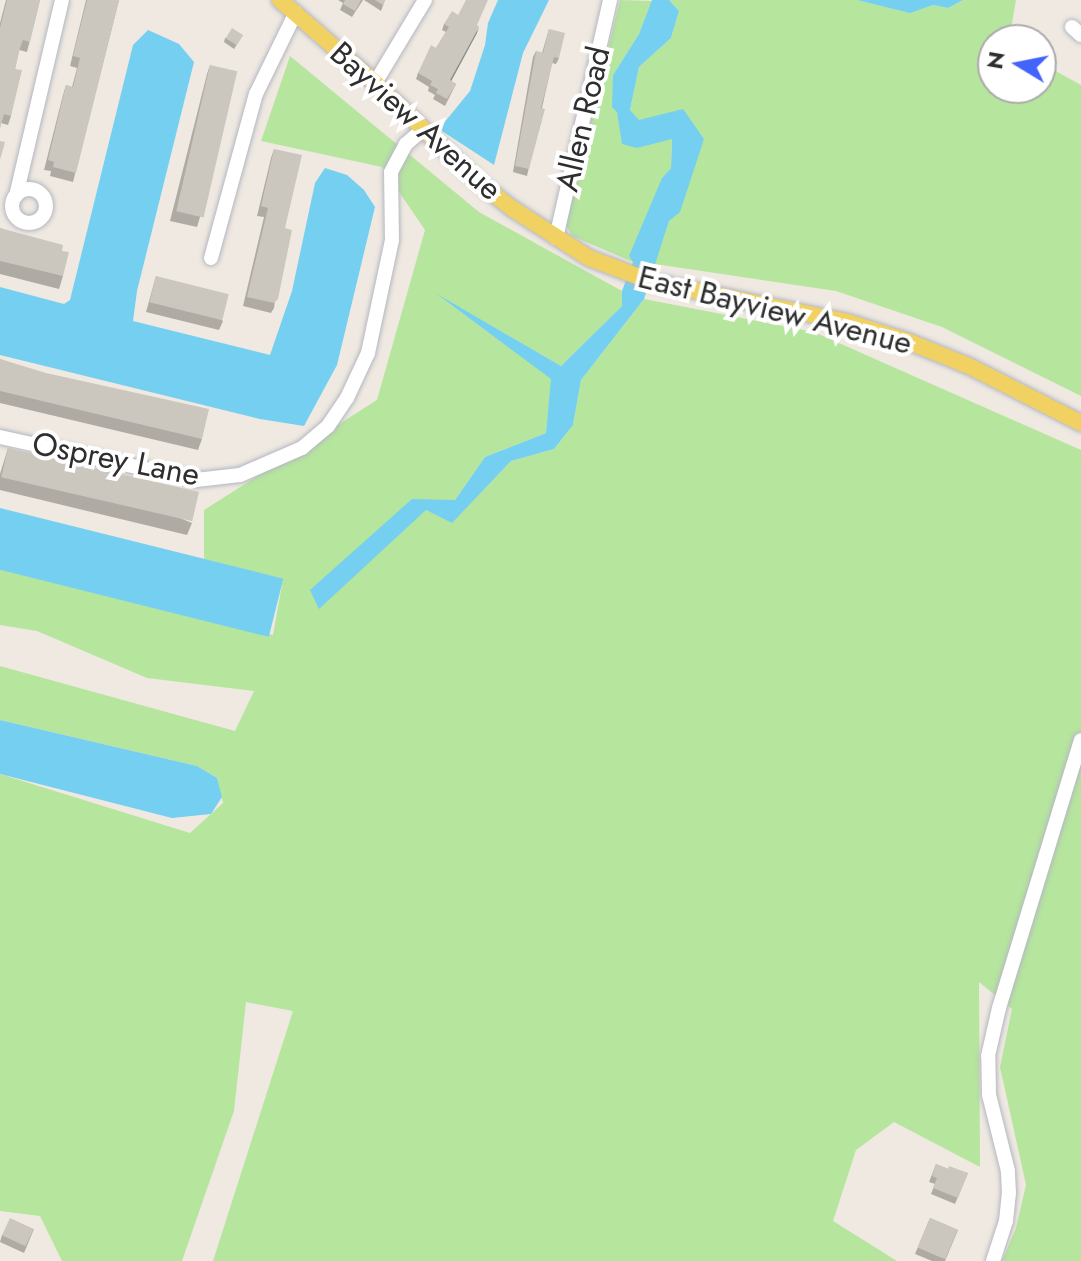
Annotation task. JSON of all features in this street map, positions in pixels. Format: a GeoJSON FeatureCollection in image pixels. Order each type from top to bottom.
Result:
{"type":"FeatureCollection","features":[{"type":"Feature","properties":{"kind":"main road","name":"Bayview Avenue"},"geometry":{"type":"LineString","coordinates":[[280,0],[375,83],[482,185],[556,238]]}},
{"type":"Feature","properties":{"kind":"main road","name":"East Bayview Avenue"},"geometry":{"type":"LineString","coordinates":[[556,238],[627,274],[653,282],[848,322],[907,341],[969,366],[1081,423]]}},
{"type":"Feature","properties":{"kind":"street"},"geometry":{"type":"LineString","coordinates":[[16,196],[62,0]]}},
{"type":"Feature","properties":{"kind":"street"},"geometry":{"type":"LineString","coordinates":[[375,83],[425,0]]}},
{"type":"Feature","properties":{"kind":"street","name":"Allen Road"},"geometry":{"type":"LineString","coordinates":[[556,238],[610,0]]}},
{"type":"Feature","properties":{"kind":"street"},"geometry":{"type":"LineString","coordinates":[[211,258],[256,94],[296,12]]}},
{"type":"Feature","properties":{"kind":"street","name":"Osprey Lane"},"geometry":{"type":"LineString","coordinates":[[0,437],[196,480],[250,472],[302,448],[328,426],[347,398],[368,353],[392,240],[391,172],[406,144],[423,129]]}},
{"type":"Feature","properties":{"kind":"street"},"geometry":{"type":"LineString","coordinates":[[993,1261],[1006,1221],[1009,1193],[1008,1171],[989,1095],[988,1056],[999,1008],[1081,740]]}},
{"type":"Feature","properties":{"kind":"green space"},"geometry":{"type":"Polygon","coordinates":[[[620,0],[652,1],[639,34],[613,75],[617,112],[637,148],[672,138],[671,168],[662,178],[633,262],[572,236],[565,224],[620,0]]]}},
{"type":"Feature","properties":{"kind":"green space"},"geometry":{"type":"Polygon","coordinates":[[[669,0],[857,0],[910,12],[933,5],[948,8],[963,0],[1016,0],[1012,24],[977,24],[977,104],[1057,104],[1057,72],[1081,85],[1081,396],[942,327],[836,291],[655,264],[669,220],[704,139],[698,131],[639,121],[630,110],[639,67],[671,38],[679,11],[669,0]]]}},
{"type":"Feature","properties":{"kind":"green space"},"geometry":{"type":"Polygon","coordinates":[[[290,56],[479,212],[622,291],[622,306],[561,366],[446,300],[552,379],[546,433],[485,457],[455,500],[426,510],[452,522],[511,461],[554,449],[573,425],[581,380],[644,299],[814,332],[1081,450],[1081,1261],[1002,1261],[1016,1228],[1026,1185],[1000,1067],[1012,1009],[979,982],[980,1167],[894,1122],[856,1150],[833,1221],[897,1261],[213,1261],[293,1011],[246,1002],[234,1111],[182,1261],[62,1261],[40,1216],[0,1211],[0,774],[190,833],[223,803],[217,778],[197,766],[0,720],[0,666],[235,731],[254,691],[147,678],[37,631],[0,625],[0,568],[273,635],[283,579],[204,559],[204,510],[377,400],[425,230],[382,167],[261,141],[290,56]]]}},
{"type":"Feature","properties":{"kind":"water"},"geometry":{"type":"Polygon","coordinates":[[[498,0],[549,0],[523,53],[494,165],[439,129],[470,91],[485,45],[488,23],[498,0]]]}},
{"type":"Feature","properties":{"kind":"water"},"geometry":{"type":"Polygon","coordinates":[[[652,0],[669,0],[679,11],[671,38],[639,67],[630,110],[639,120],[683,109],[704,139],[680,212],[669,221],[644,299],[581,380],[573,425],[554,449],[511,461],[452,523],[426,510],[319,609],[310,590],[412,499],[455,500],[485,457],[546,433],[551,379],[437,294],[561,366],[622,306],[622,291],[633,262],[629,256],[662,178],[671,168],[672,139],[637,148],[622,144],[617,112],[612,107],[613,75],[639,34],[652,0]]]}},
{"type":"Feature","properties":{"kind":"water"},"geometry":{"type":"Polygon","coordinates":[[[857,0],[963,0],[948,8],[933,5],[910,13],[857,0]]]}},
{"type":"Feature","properties":{"kind":"water"},"geometry":{"type":"Polygon","coordinates":[[[148,30],[179,44],[194,62],[137,291],[133,321],[270,355],[292,291],[315,183],[325,168],[347,175],[364,190],[375,207],[337,365],[304,426],[260,419],[0,355],[0,287],[64,304],[70,300],[133,45],[148,30]]]}},
{"type":"Feature","properties":{"kind":"water"},"geometry":{"type":"Polygon","coordinates":[[[0,508],[283,579],[269,637],[0,570],[0,508]]]}},
{"type":"Feature","properties":{"kind":"water"},"geometry":{"type":"Polygon","coordinates":[[[0,720],[197,766],[217,778],[222,797],[211,814],[172,818],[0,774],[0,720]]]}},
{"type":"Feature","properties":{"kind":"building"},"geometry":{"type":"Polygon","coordinates":[[[7,0],[40,0],[30,42],[23,40],[20,48],[15,69],[22,70],[11,116],[4,114],[0,128],[0,28],[7,0]]]}},
{"type":"Feature","properties":{"kind":"building"},"geometry":{"type":"Polygon","coordinates":[[[87,0],[119,0],[76,173],[53,167],[54,162],[48,160],[66,85],[73,87],[80,58],[73,56],[87,0]]]}},
{"type":"Feature","properties":{"kind":"building"},"geometry":{"type":"Polygon","coordinates":[[[345,0],[361,0],[355,11],[343,4],[345,0]]]}},
{"type":"Feature","properties":{"kind":"building"},"geometry":{"type":"Polygon","coordinates":[[[466,0],[488,0],[477,25],[479,27],[450,80],[456,84],[447,99],[436,93],[438,89],[430,85],[432,81],[418,73],[431,45],[436,48],[449,27],[444,24],[452,11],[458,15],[466,0]]]}},
{"type":"Feature","properties":{"kind":"building"},"geometry":{"type":"Polygon","coordinates":[[[232,28],[243,35],[237,45],[226,38],[232,28]]]}},
{"type":"Feature","properties":{"kind":"building"},"geometry":{"type":"Polygon","coordinates":[[[549,29],[565,33],[559,58],[554,57],[541,108],[545,109],[529,169],[515,166],[536,51],[543,53],[549,29]]]}},
{"type":"Feature","properties":{"kind":"building"},"geometry":{"type":"Polygon","coordinates":[[[210,65],[237,71],[204,217],[176,211],[210,65]]]}},
{"type":"Feature","properties":{"kind":"building"},"geometry":{"type":"Polygon","coordinates":[[[0,141],[5,142],[0,160],[0,141]]]}},
{"type":"Feature","properties":{"kind":"building"},"geometry":{"type":"Polygon","coordinates":[[[274,149],[302,155],[285,228],[292,230],[278,299],[274,303],[247,297],[268,208],[261,206],[274,149]]]}},
{"type":"Feature","properties":{"kind":"building"},"geometry":{"type":"Polygon","coordinates":[[[0,228],[63,245],[62,251],[69,252],[63,276],[0,261],[0,228]]]}},
{"type":"Feature","properties":{"kind":"building"},"geometry":{"type":"Polygon","coordinates":[[[156,276],[229,294],[222,320],[149,302],[156,276]]]}},
{"type":"Feature","properties":{"kind":"building"},"geometry":{"type":"Polygon","coordinates":[[[0,359],[46,373],[209,409],[202,439],[0,391],[0,359]]]}},
{"type":"Feature","properties":{"kind":"building"},"geometry":{"type":"Polygon","coordinates":[[[8,448],[199,492],[192,521],[1,477],[8,448]]]}},
{"type":"Feature","properties":{"kind":"building"},"geometry":{"type":"Polygon","coordinates":[[[936,1164],[968,1173],[958,1198],[933,1188],[937,1178],[932,1176],[936,1164]]]}},
{"type":"Feature","properties":{"kind":"building"},"geometry":{"type":"Polygon","coordinates":[[[10,1218],[34,1229],[26,1246],[2,1235],[10,1218]]]}},
{"type":"Feature","properties":{"kind":"building"},"geometry":{"type":"Polygon","coordinates":[[[930,1218],[958,1230],[945,1259],[917,1247],[930,1218]]]}}]}
